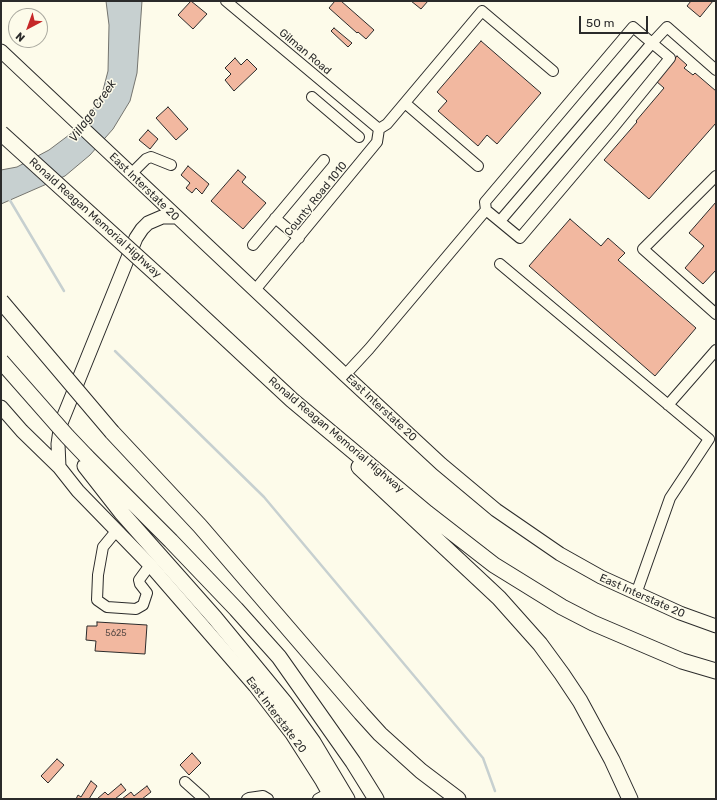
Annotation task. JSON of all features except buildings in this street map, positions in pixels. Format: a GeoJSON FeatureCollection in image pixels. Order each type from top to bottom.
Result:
{"type":"FeatureCollection","features":[{"type":"Feature","properties":{"kind":"highway","name":"Ronald Reagan Memorial Highway"},"geometry":{"type":"LineString","coordinates":[[1,133],[163,280],[292,400],[427,513],[494,565],[516,580],[562,607],[599,626],[676,658],[716,671]]}},
{"type":"Feature","properties":{"kind":"highway"},"geometry":{"type":"LineString","coordinates":[[1,301],[112,432],[200,526],[361,714],[380,734],[421,771],[458,799]]}},
{"type":"Feature","properties":{"kind":"highway"},"geometry":{"type":"LineString","coordinates":[[1,361],[83,458],[121,512],[210,612],[285,703],[320,753],[347,799]]}},
{"type":"Feature","properties":{"kind":"highway"},"geometry":{"type":"LineString","coordinates":[[292,400],[376,484],[480,580],[520,620],[558,668],[580,701],[612,760],[630,799]]}},
{"type":"Feature","properties":{"kind":"highway"},"geometry":{"type":"LineString","coordinates":[[83,458],[171,541],[236,609],[279,657],[353,762],[376,799]]}},
{"type":"Feature","properties":{"kind":"main road","name":"East Interstate 20"},"geometry":{"type":"LineString","coordinates":[[1,51],[345,375],[470,489],[496,510],[560,554],[601,577],[680,614],[716,626]]}},
{"type":"Feature","properties":{"kind":"main road"},"geometry":{"type":"LineString","coordinates":[[60,467],[58,444],[61,423],[136,238],[148,223],[162,217],[176,217]]}},
{"type":"Feature","properties":{"kind":"main road","name":"East Interstate 20"},"geometry":{"type":"LineString","coordinates":[[1,407],[22,431],[60,467],[78,491],[150,566],[264,697],[292,734],[331,796]]}},
{"type":"Feature","properties":{"kind":"street","name":"Gilman Road"},"geometry":{"type":"LineString","coordinates":[[226,1],[368,122],[379,129]]}},
{"type":"Feature","properties":{"kind":"street"},"geometry":{"type":"LineString","coordinates":[[379,129],[387,124],[482,11],[553,71]]}},
{"type":"Feature","properties":{"kind":"street"},"geometry":{"type":"LineString","coordinates":[[345,375],[369,349],[486,206],[633,27],[670,58],[520,238],[500,221],[486,206]]}},
{"type":"Feature","properties":{"kind":"street"},"geometry":{"type":"LineString","coordinates":[[500,221],[667,27],[716,70]]}},
{"type":"Feature","properties":{"kind":"street"},"geometry":{"type":"LineString","coordinates":[[312,97],[359,137]]}},
{"type":"Feature","properties":{"kind":"street"},"geometry":{"type":"LineString","coordinates":[[334,116],[346,102]]}},
{"type":"Feature","properties":{"kind":"street"},"geometry":{"type":"LineString","coordinates":[[404,103],[478,166]]}},
{"type":"Feature","properties":{"kind":"street","name":"County Road 1010"},"geometry":{"type":"LineString","coordinates":[[255,290],[377,142],[379,129]]}},
{"type":"Feature","properties":{"kind":"street"},"geometry":{"type":"LineString","coordinates":[[129,171],[151,157],[171,165]]}},
{"type":"Feature","properties":{"kind":"street"},"geometry":{"type":"LineString","coordinates":[[253,245],[324,160]]}},
{"type":"Feature","properties":{"kind":"street"},"geometry":{"type":"LineString","coordinates":[[716,176],[643,249],[716,314]]}},
{"type":"Feature","properties":{"kind":"street"},"geometry":{"type":"LineString","coordinates":[[275,218],[299,238]]}},
{"type":"Feature","properties":{"kind":"street"},"geometry":{"type":"LineString","coordinates":[[500,264],[712,442],[670,498],[636,594]]}},
{"type":"Feature","properties":{"kind":"street"},"geometry":{"type":"LineString","coordinates":[[668,405],[716,350]]}},
{"type":"Feature","properties":{"kind":"street"},"geometry":{"type":"LineString","coordinates":[[117,530],[104,547],[98,575],[97,600],[107,607],[136,609],[143,605],[147,593],[140,584],[139,580],[150,566]]}},
{"type":"Feature","properties":{"kind":"street"},"geometry":{"type":"LineString","coordinates":[[185,782],[204,799]]}},
{"type":"Feature","properties":{"kind":"street"},"geometry":{"type":"LineString","coordinates":[[247,799],[263,796],[268,799]]}},
{"type":"Feature","properties":{"kind":"street"},"geometry":{"type":"LineString","coordinates":[[318,799],[331,796]]}},
{"type":"Feature","properties":{"kind":"water","name":"Village Creek"},"geometry":{"type":"Polygon","coordinates":[[[106,1],[142,1],[137,73],[130,101],[113,129],[90,155],[65,176],[1,204],[1,170],[17,167],[49,150],[73,132],[101,98],[108,71],[109,25],[106,1]]]}},
{"type":"Feature","properties":{"kind":"waterway"},"geometry":{"type":"LineString","coordinates":[[8,197],[64,291]]}},
{"type":"Feature","properties":{"kind":"waterway"},"geometry":{"type":"LineString","coordinates":[[115,351],[264,497],[483,758],[495,791]]}}]}
